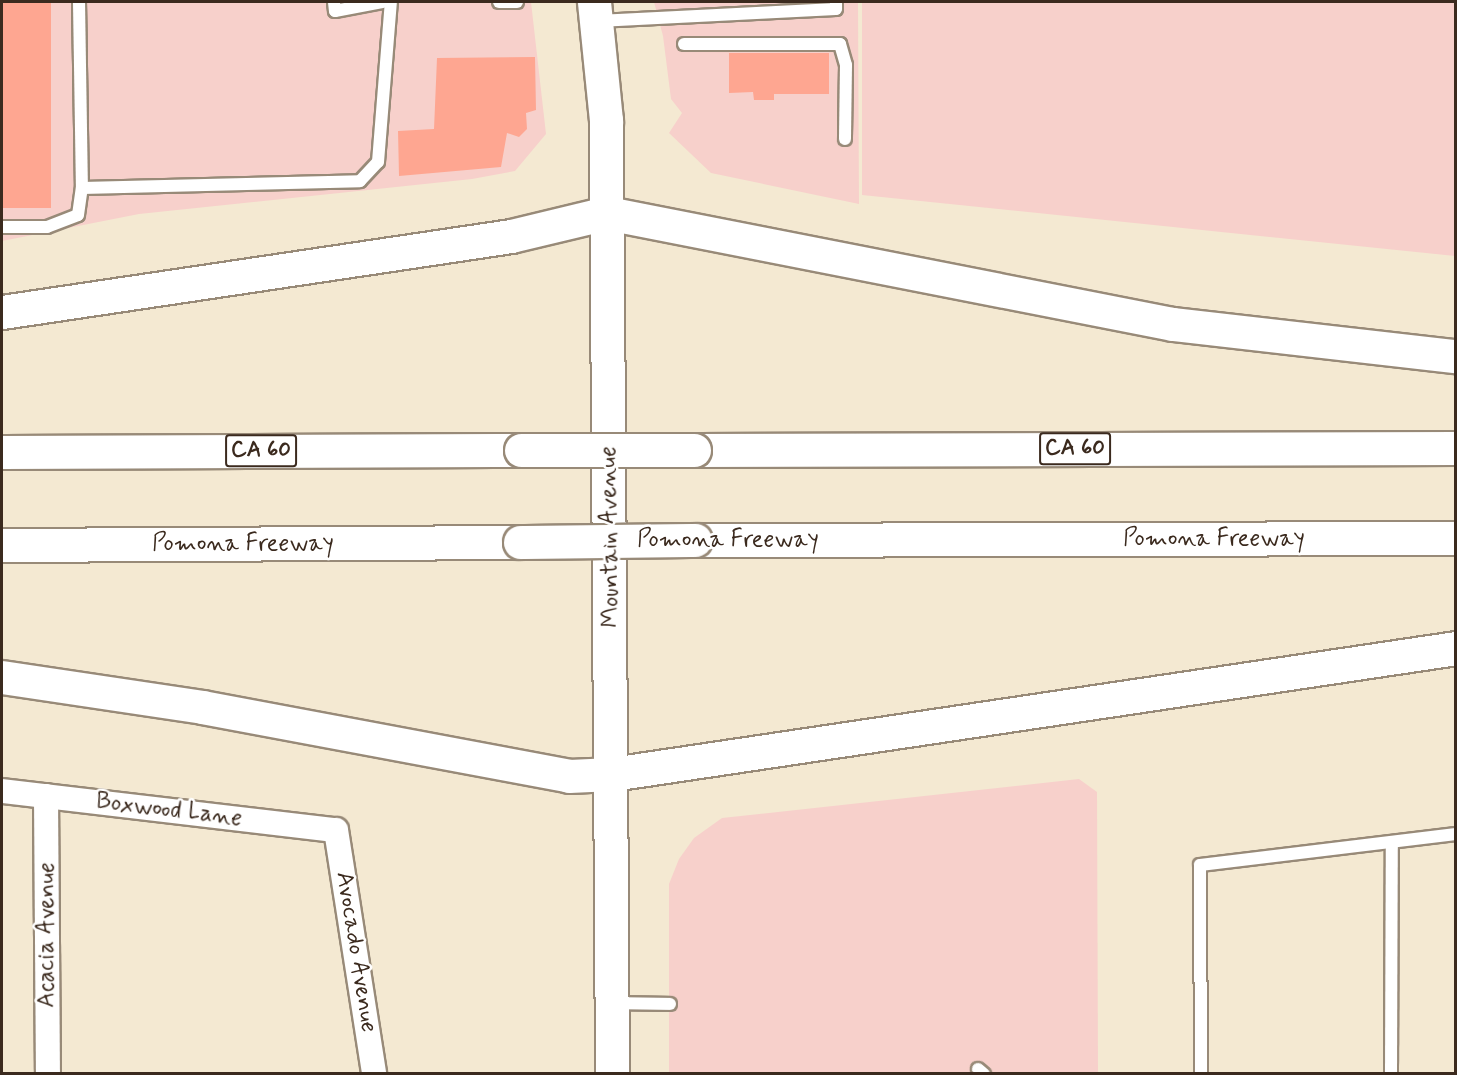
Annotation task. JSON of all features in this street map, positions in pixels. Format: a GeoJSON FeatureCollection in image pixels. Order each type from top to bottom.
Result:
{"type":"FeatureCollection","features":[{"type":"Feature","properties":{"kind":"main road","name":"Mountain Avenue"},"geometry":{"type":"LineString","coordinates":[[595,11],[606,120],[612,774],[612,1074]]}},
{"type":"Feature","properties":{"kind":"main road"},"geometry":{"type":"LineString","coordinates":[[2,312],[511,236],[607,213],[1173,324],[1455,356]]}},
{"type":"Feature","properties":{"kind":"main road","name":"CA 60"},"geometry":{"type":"LineString","coordinates":[[2,452],[1455,448]]}},
{"type":"Feature","properties":{"kind":"main road","name":"Pomona Freeway"},"geometry":{"type":"LineString","coordinates":[[2,545],[1455,538]]}},
{"type":"Feature","properties":{"kind":"main road"},"geometry":{"type":"LineString","coordinates":[[2,677],[202,707],[569,776],[612,774],[1455,648]]}},
{"type":"Feature","properties":{"kind":"street","name":"Boxwood Lane"},"geometry":{"type":"LineString","coordinates":[[2,791],[336,830]]}},
{"type":"Feature","properties":{"kind":"street","name":"Acacia Avenue"},"geometry":{"type":"LineString","coordinates":[[46,796],[48,1074]]}},
{"type":"Feature","properties":{"kind":"street","name":"Avocado Avenue"},"geometry":{"type":"LineString","coordinates":[[336,830],[374,1074]]}},
{"type":"Feature","properties":{"kind":"lane"},"geometry":{"type":"LineString","coordinates":[[2,227],[47,227],[78,215],[82,188],[79,2]]}},
{"type":"Feature","properties":{"kind":"lane"},"geometry":{"type":"LineString","coordinates":[[334,2],[335,11],[382,2]]}},
{"type":"Feature","properties":{"kind":"lane"},"geometry":{"type":"LineString","coordinates":[[82,188],[360,181],[378,162],[391,2]]}},
{"type":"Feature","properties":{"kind":"lane"},"geometry":{"type":"LineString","coordinates":[[499,2],[517,2]]}},
{"type":"Feature","properties":{"kind":"lane"},"geometry":{"type":"LineString","coordinates":[[730,2],[731,15]]}},
{"type":"Feature","properties":{"kind":"lane"},"geometry":{"type":"LineString","coordinates":[[595,11],[731,15],[836,9],[836,2]]}},
{"type":"Feature","properties":{"kind":"lane"},"geometry":{"type":"LineString","coordinates":[[684,44],[840,44],[846,64],[845,139]]}},
{"type":"Feature","properties":{"kind":"lane"},"geometry":{"type":"LineString","coordinates":[[1201,1074],[1200,865],[1455,834]]}},
{"type":"Feature","properties":{"kind":"lane"},"geometry":{"type":"LineString","coordinates":[[1391,1074],[1392,842]]}},
{"type":"Feature","properties":{"kind":"lane"},"geometry":{"type":"LineString","coordinates":[[612,1003],[670,1004]]}},
{"type":"Feature","properties":{"kind":"shaded area"},"geometry":{"type":"Polygon","coordinates":[[[2,2],[531,2],[546,134],[515,171],[472,179],[139,214],[2,241],[2,2]]]}},
{"type":"Feature","properties":{"kind":"shaded area"},"geometry":{"type":"Polygon","coordinates":[[[654,2],[858,2],[859,204],[711,173],[669,133],[682,113],[671,99],[663,36],[654,2]]]}},
{"type":"Feature","properties":{"kind":"shaded area"},"geometry":{"type":"Polygon","coordinates":[[[862,2],[1455,2],[1455,256],[862,195],[862,2]]]}},
{"type":"Feature","properties":{"kind":"shaded area"},"geometry":{"type":"Polygon","coordinates":[[[1079,779],[1097,792],[1098,1073],[669,1074],[669,884],[679,859],[694,838],[722,818],[1079,779]]]}},
{"type":"Feature","properties":{"kind":"building"},"geometry":{"type":"Polygon","coordinates":[[[2,2],[51,2],[51,208],[2,208],[2,2]]]}},
{"type":"Feature","properties":{"kind":"building"},"geometry":{"type":"Polygon","coordinates":[[[729,53],[829,53],[829,94],[774,94],[774,100],[754,100],[753,92],[729,93],[729,53]]]}},
{"type":"Feature","properties":{"kind":"building"},"geometry":{"type":"Polygon","coordinates":[[[535,57],[536,110],[526,113],[527,129],[519,137],[507,133],[501,167],[399,176],[398,131],[434,129],[437,58],[535,57]]]}}]}
